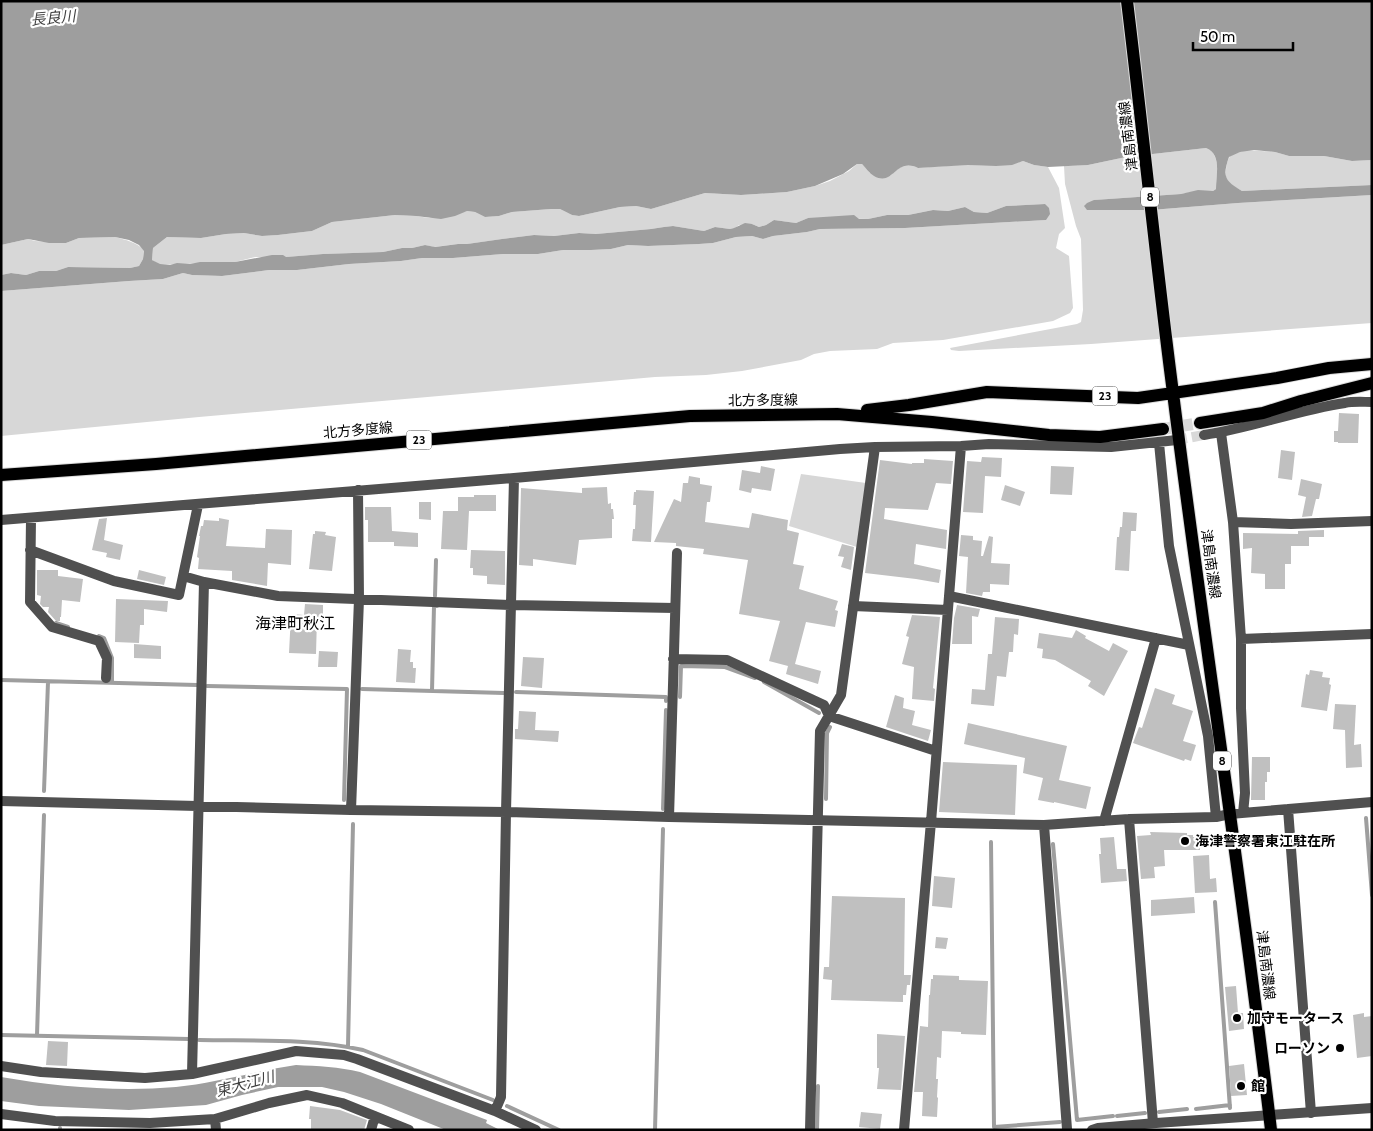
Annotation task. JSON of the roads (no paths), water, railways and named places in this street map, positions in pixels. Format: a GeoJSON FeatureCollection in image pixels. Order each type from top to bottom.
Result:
{"type":"FeatureCollection","features":[{"type":"Feature","properties":{"kind":"main road","name":"津島南濃線"},"geometry":{"type":"LineString","coordinates":[[1128,1],[1173,392],[1249,950],[1271,1130]]}},
{"type":"Feature","properties":{"kind":"main road","name":"23"},"geometry":{"type":"LineString","coordinates":[[837,414],[909,405],[987,392],[1138,398],[1277,378],[1329,368],[1372,364]]}},
{"type":"Feature","properties":{"kind":"main road"},"geometry":{"type":"LineString","coordinates":[[1202,429],[1372,383]]}},
{"type":"Feature","properties":{"kind":"main road"},"geometry":{"type":"LineString","coordinates":[[837,414],[1049,435],[1100,437],[1163,430]]}},
{"type":"Feature","properties":{"kind":"main road","name":"北方多度線"},"geometry":{"type":"LineString","coordinates":[[1,475],[156,464],[690,416],[837,414]]}},
{"type":"Feature","properties":{"kind":"street"},"geometry":{"type":"LineString","coordinates":[[1202,429],[1222,433],[1346,403],[1372,402]]}},
{"type":"Feature","properties":{"kind":"street"},"geometry":{"type":"LineString","coordinates":[[1222,433],[1233,522],[1241,639],[1241,708],[1245,793],[1243,813]]}},
{"type":"Feature","properties":{"kind":"street"},"geometry":{"type":"LineString","coordinates":[[1,520],[875,447],[989,444],[1111,447],[1177,440]]}},
{"type":"Feature","properties":{"kind":"street"},"geometry":{"type":"LineString","coordinates":[[1159,442],[1169,546],[1208,736],[1216,817]]}},
{"type":"Feature","properties":{"kind":"street"},"geometry":{"type":"LineString","coordinates":[[904,1130],[961,446]]}},
{"type":"Feature","properties":{"kind":"street"},"geometry":{"type":"LineString","coordinates":[[810,1130],[820,731],[841,696],[875,447]]}},
{"type":"Feature","properties":{"kind":"street"},"geometry":{"type":"LineString","coordinates":[[495,1111],[501,1097],[514,478]]}},
{"type":"Feature","properties":{"kind":"street"},"geometry":{"type":"LineString","coordinates":[[351,810],[359,599],[358,490]]}},
{"type":"Feature","properties":{"kind":"street"},"geometry":{"type":"LineString","coordinates":[[30,550],[114,581],[179,595],[198,504]]}},
{"type":"Feature","properties":{"kind":"street"},"geometry":{"type":"LineString","coordinates":[[31,518],[30,602],[52,627],[99,641],[107,658],[106,678]]}},
{"type":"Feature","properties":{"kind":"street"},"geometry":{"type":"LineString","coordinates":[[1233,522],[1290,524],[1372,521]]}},
{"type":"Feature","properties":{"kind":"street"},"geometry":{"type":"LineString","coordinates":[[669,817],[677,553]]}},
{"type":"Feature","properties":{"kind":"street"},"geometry":{"type":"LineString","coordinates":[[183,576],[204,582],[278,596],[511,605],[675,608]]}},
{"type":"Feature","properties":{"kind":"street"},"geometry":{"type":"LineString","coordinates":[[192,1074],[204,582]]}},
{"type":"Feature","properties":{"kind":"street"},"geometry":{"type":"LineString","coordinates":[[949,596],[1189,645]]}},
{"type":"Feature","properties":{"kind":"street"},"geometry":{"type":"LineString","coordinates":[[853,606],[948,610]]}},
{"type":"Feature","properties":{"kind":"street"},"geometry":{"type":"LineString","coordinates":[[1241,639],[1372,634]]}},
{"type":"Feature","properties":{"kind":"street"},"geometry":{"type":"LineString","coordinates":[[1104,821],[1156,638]]}},
{"type":"Feature","properties":{"kind":"street"},"geometry":{"type":"LineString","coordinates":[[674,659],[727,660],[824,705],[829,716],[936,751]]}},
{"type":"Feature","properties":{"kind":"street"},"geometry":{"type":"LineString","coordinates":[[1,801],[1044,825],[1129,819],[1216,817],[1230,814],[1372,802]]}},
{"type":"Feature","properties":{"kind":"street"},"geometry":{"type":"LineString","coordinates":[[1288,809],[1311,1112]]}},
{"type":"Feature","properties":{"kind":"street"},"geometry":{"type":"LineString","coordinates":[[1129,819],[1155,1125]]}},
{"type":"Feature","properties":{"kind":"street"},"geometry":{"type":"LineString","coordinates":[[1044,825],[1068,1129],[1056,1130]]}},
{"type":"Feature","properties":{"kind":"street"},"geometry":{"type":"LineString","coordinates":[[1,1066],[41,1072],[145,1078],[192,1074],[296,1051],[344,1055],[357,1058],[495,1111],[536,1130]]}},
{"type":"Feature","properties":{"kind":"street"},"geometry":{"type":"LineString","coordinates":[[1,1114],[54,1121],[215,1124],[269,1102],[306,1095],[342,1103],[409,1130]]}},
{"type":"Feature","properties":{"kind":"street"},"geometry":{"type":"LineString","coordinates":[[1092,1130],[1098,1128],[1372,1108]]}},
{"type":"Feature","properties":{"kind":"street"},"geometry":{"type":"LineString","coordinates":[[371,1130],[375,1116]]}},
{"type":"Feature","properties":{"kind":"water","name":"長良川"},"geometry":{"type":"Polygon","coordinates":[[[1,1],[1372,1],[1372,160],[1352,161],[1324,156],[1289,156],[1275,152],[1254,150],[1240,152],[1229,157],[1226,178],[1242,191],[1372,185],[1372,195],[1151,210],[1087,210],[1084,206],[1094,200],[1181,194],[1198,190],[1213,191],[1216,189],[1217,166],[1214,155],[1206,148],[1126,157],[1088,165],[1048,167],[1023,161],[1012,165],[996,166],[968,165],[918,168],[904,166],[886,178],[874,176],[862,164],[857,164],[843,174],[815,186],[787,192],[741,195],[705,193],[651,209],[636,206],[620,207],[579,216],[560,209],[512,212],[499,216],[485,217],[475,212],[467,211],[441,219],[395,215],[332,222],[312,231],[278,235],[262,236],[244,233],[201,238],[167,237],[153,248],[152,260],[160,264],[170,265],[177,263],[235,262],[272,255],[283,255],[286,257],[383,252],[425,245],[435,247],[534,235],[596,234],[673,226],[704,231],[715,227],[730,229],[745,223],[759,227],[774,220],[796,223],[808,218],[854,215],[859,219],[868,219],[887,215],[908,215],[933,210],[948,211],[965,207],[974,212],[987,213],[1006,206],[1045,204],[1049,208],[1050,214],[1046,220],[905,228],[820,229],[763,239],[752,236],[736,237],[713,243],[628,245],[611,249],[563,250],[538,254],[422,258],[297,270],[269,270],[222,276],[183,273],[163,279],[1,291],[1,275],[11,273],[26,275],[39,271],[56,271],[68,267],[130,268],[139,266],[143,259],[144,251],[139,245],[129,240],[115,237],[79,238],[66,243],[49,243],[28,239],[1,245],[1,1]]]}},
{"type":"Feature","properties":{"kind":"water","name":"東大江川"},"geometry":{"type":"Polygon","coordinates":[[[296,1065],[320,1066],[360,1072],[487,1120],[486,1123],[500,1130],[446,1130],[381,1104],[322,1087],[278,1087],[206,1105],[129,1110],[39,1106],[1,1101],[1,1077],[88,1088],[132,1089],[176,1087],[206,1083],[296,1065]]]}},
{"type":"Feature","properties":{"kind":"waterway"},"geometry":{"type":"LineString","coordinates":[[435,596],[436,560]]}},
{"type":"Feature","properties":{"kind":"waterway"},"geometry":{"type":"LineString","coordinates":[[432,691],[434,606],[437,606]]}},
{"type":"Feature","properties":{"kind":"waterway"},"geometry":{"type":"LineString","coordinates":[[56,623],[68,627]]}},
{"type":"Feature","properties":{"kind":"waterway"},"geometry":{"type":"LineString","coordinates":[[99,636],[104,638],[112,658],[112,683]]}},
{"type":"Feature","properties":{"kind":"waterway"},"geometry":{"type":"LineString","coordinates":[[680,697],[681,666],[725,667],[755,678]]}},
{"type":"Feature","properties":{"kind":"waterway"},"geometry":{"type":"LineString","coordinates":[[1,680],[197,685]]}},
{"type":"Feature","properties":{"kind":"waterway"},"geometry":{"type":"LineString","coordinates":[[44,791],[48,682]]}},
{"type":"Feature","properties":{"kind":"waterway"},"geometry":{"type":"LineString","coordinates":[[764,682],[819,713]]}},
{"type":"Feature","properties":{"kind":"waterway"},"geometry":{"type":"LineString","coordinates":[[207,686],[347,689],[344,800]]}},
{"type":"Feature","properties":{"kind":"waterway"},"geometry":{"type":"LineString","coordinates":[[362,689],[504,693]]}},
{"type":"Feature","properties":{"kind":"waterway"},"geometry":{"type":"LineString","coordinates":[[516,692],[666,697],[666,701]]}},
{"type":"Feature","properties":{"kind":"waterway"},"geometry":{"type":"LineString","coordinates":[[663,809],[666,710]]}},
{"type":"Feature","properties":{"kind":"waterway"},"geometry":{"type":"LineString","coordinates":[[826,799],[827,733],[830,727]]}},
{"type":"Feature","properties":{"kind":"waterway"},"geometry":{"type":"LineString","coordinates":[[37,1035],[44,815]]}},
{"type":"Feature","properties":{"kind":"waterway"},"geometry":{"type":"LineString","coordinates":[[1366,818],[1372,895]]}},
{"type":"Feature","properties":{"kind":"waterway"},"geometry":{"type":"LineString","coordinates":[[348,1046],[353,824]]}},
{"type":"Feature","properties":{"kind":"waterway"},"geometry":{"type":"LineString","coordinates":[[655,1130],[663,829]]}},
{"type":"Feature","properties":{"kind":"waterway"},"geometry":{"type":"LineString","coordinates":[[991,842],[994,1127],[1060,1122]]}},
{"type":"Feature","properties":{"kind":"waterway"},"geometry":{"type":"LineString","coordinates":[[1053,844],[1077,1120],[1113,1116]]}},
{"type":"Feature","properties":{"kind":"waterway"},"geometry":{"type":"LineString","coordinates":[[1215,902],[1230,1108]]}},
{"type":"Feature","properties":{"kind":"waterway"},"geometry":{"type":"LineString","coordinates":[[1,1035],[189,1039]]}},
{"type":"Feature","properties":{"kind":"waterway"},"geometry":{"type":"LineString","coordinates":[[199,1040],[303,1042],[363,1050],[493,1100]]}},
{"type":"Feature","properties":{"kind":"waterway"},"geometry":{"type":"LineString","coordinates":[[817,1130],[818,1086]]}},
{"type":"Feature","properties":{"kind":"waterway"},"geometry":{"type":"LineString","coordinates":[[1196,1109],[1230,1105]]}},
{"type":"Feature","properties":{"kind":"waterway"},"geometry":{"type":"LineString","coordinates":[[507,1106],[559,1130]]}},
{"type":"Feature","properties":{"kind":"waterway"},"geometry":{"type":"LineString","coordinates":[[1159,1112],[1187,1109]]}},
{"type":"Feature","properties":{"kind":"waterway"},"geometry":{"type":"LineString","coordinates":[[1117,1116],[1145,1113]]}},
{"type":"Feature","properties":{"kind":"tunnel"},"geometry":{"type":"LineString","coordinates":[[1163,429],[1200,423]]}},
{"type":"Feature","properties":{"kind":"tunnel"},"geometry":{"type":"LineString","coordinates":[[1177,440],[1204,435]]}},
{"type":"Feature","properties":{"kind":"place","name":"海津警察署東江駐在所"},"geometry":{"type":"Point","coordinates":[1185,841]}},
{"type":"Feature","properties":{"kind":"place","name":"加守モータース"},"geometry":{"type":"Point","coordinates":[1237,1018]}},
{"type":"Feature","properties":{"kind":"place","name":"ローソン"},"geometry":{"type":"Point","coordinates":[1340,1048]}},
{"type":"Feature","properties":{"kind":"place","name":"館"},"geometry":{"type":"Point","coordinates":[1241,1086]}},
{"type":"Feature","properties":{"kind":"district","name":"海津町秋江"},"geometry":{"type":"Point","coordinates":[295,623]}}]}
